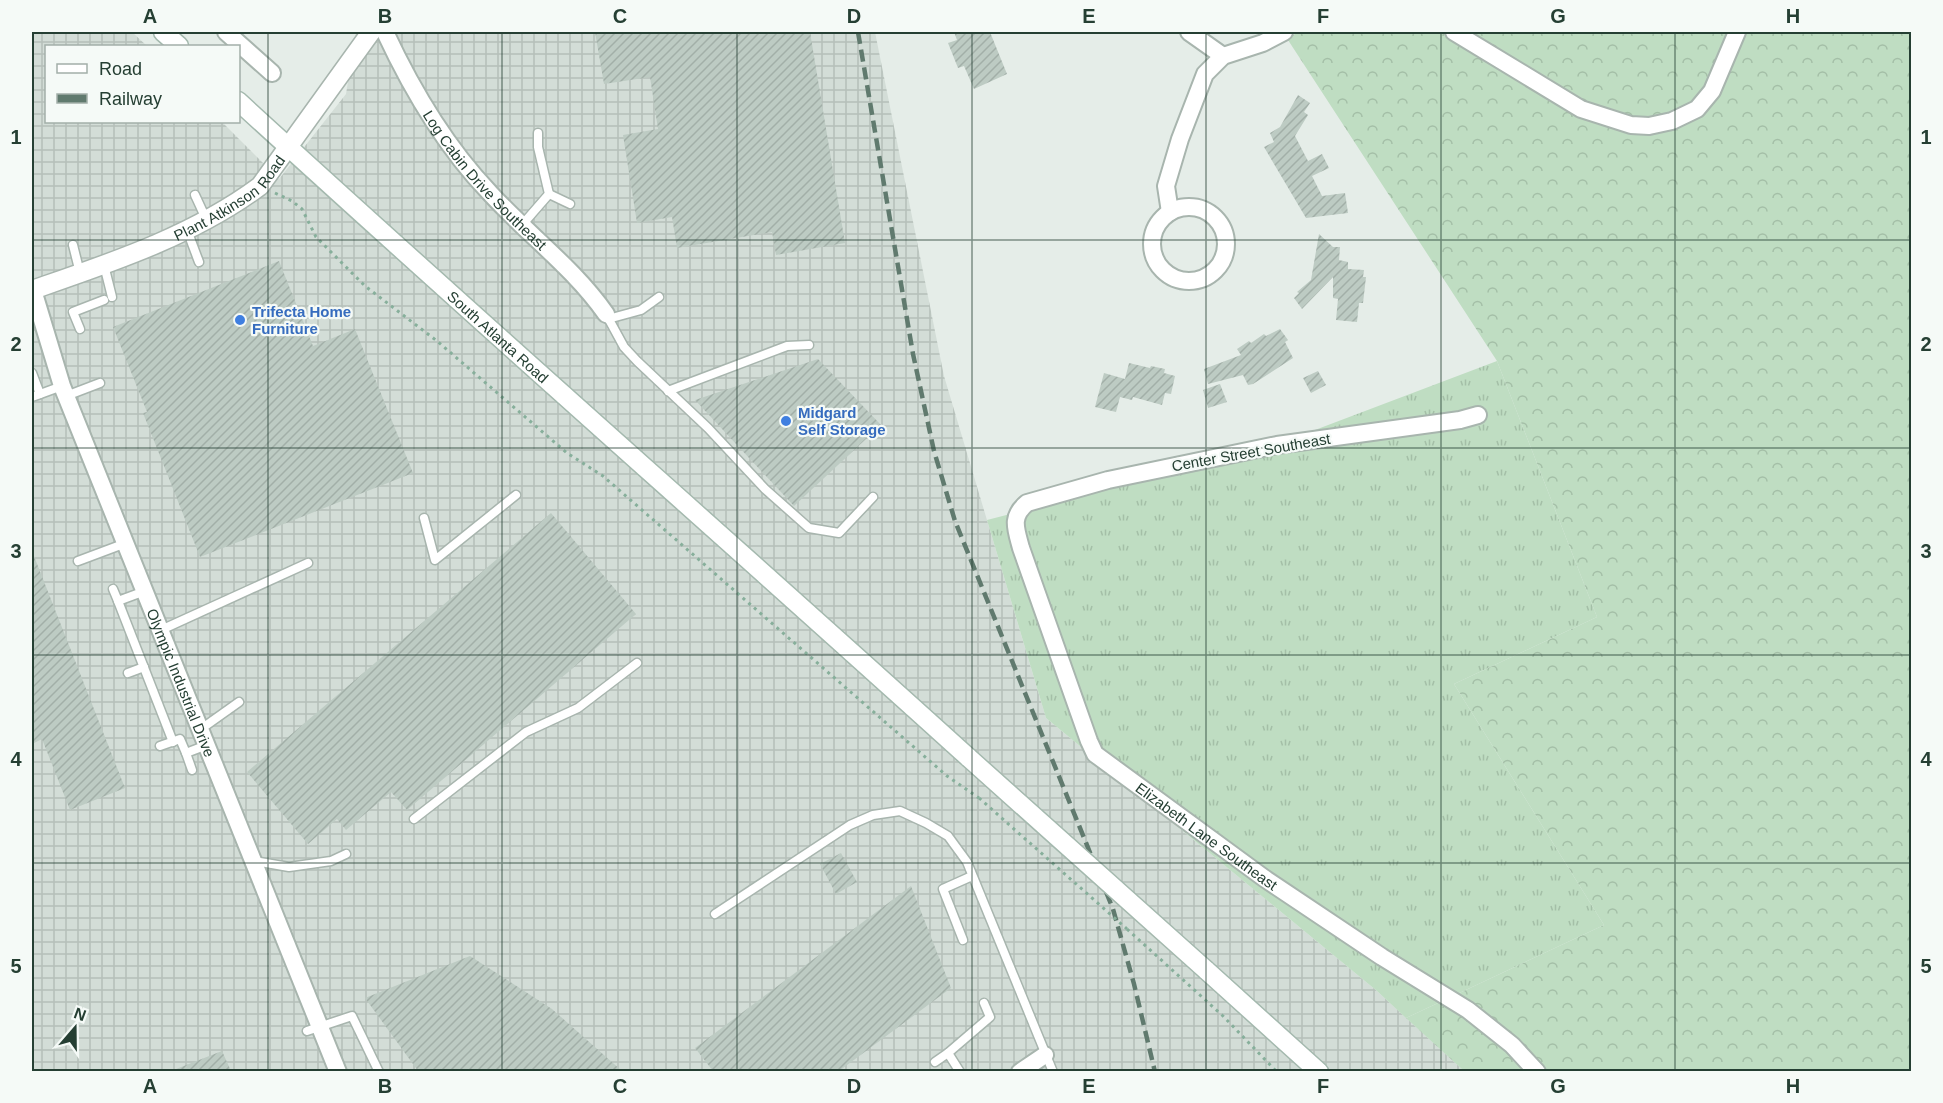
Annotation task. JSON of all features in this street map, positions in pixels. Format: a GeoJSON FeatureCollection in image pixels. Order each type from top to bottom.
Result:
{"type":"FeatureCollection","features":[{"type":"Feature","properties":{"kind":"main road"},"geometry":{"type":"LineString","coordinates":[[163,32],[178,45]]}},
{"type":"Feature","properties":{"kind":"main road","name":"Plant Atkinson Road"},"geometry":{"type":"LineString","coordinates":[[32,290],[104,265],[187,230],[238,203],[260,186],[371,32]]}},
{"type":"Feature","properties":{"kind":"main road","name":"South Atlanta Road"},"geometry":{"type":"LineString","coordinates":[[240,103],[573,405],[761,570],[1319,1071]]}},
{"type":"Feature","properties":{"kind":"street"},"geometry":{"type":"LineString","coordinates":[[226,32],[272,73]]}},
{"type":"Feature","properties":{"kind":"street","name":"Log Cabin Drive Southeast"},"geometry":{"type":"LineString","coordinates":[[385,32],[434,124],[461,162],[490,194],[573,273],[592,294],[607,317]]}},
{"type":"Feature","properties":{"kind":"street"},"geometry":{"type":"LineString","coordinates":[[1189,32],[1223,56]]}},
{"type":"Feature","properties":{"kind":"street"},"geometry":{"type":"LineString","coordinates":[[1170,212],[1166,186],[1180,139],[1205,74],[1223,56],[1263,43],[1284,32]]}},
{"type":"Feature","properties":{"kind":"street"},"geometry":{"type":"LineString","coordinates":[[1454,32],[1581,110],[1631,125],[1649,126],[1672,121],[1696,109],[1712,91],[1737,32]]}},
{"type":"Feature","properties":{"kind":"street"},"geometry":{"type":"LineString","coordinates":[[1182,208],[1200,209],[1217,220],[1224,233],[1225,250],[1220,262],[1215,270],[1204,278],[1186,280],[1171,276],[1155,260],[1152,244],[1153,233],[1170,212],[1182,208]]}},
{"type":"Feature","properties":{"kind":"street","name":"Olympic Industrial Drive"},"geometry":{"type":"LineString","coordinates":[[32,290],[64,391],[254,861],[314,1028],[338,1071]]}},
{"type":"Feature","properties":{"kind":"street","name":"Center Street Southeast"},"geometry":{"type":"LineString","coordinates":[[1027,503],[1108,480],[1277,445],[1460,420],[1478,415]]}},
{"type":"Feature","properties":{"kind":"street","name":"Elizabeth Lane Southeast"},"geometry":{"type":"LineString","coordinates":[[1027,503],[1016,516],[1021,548],[1095,754],[1264,878],[1382,957],[1468,1010],[1512,1045],[1537,1071]]}},
{"type":"Feature","properties":{"kind":"street"},"geometry":{"type":"LineString","coordinates":[[1020,1071],[1045,1055]]}},
{"type":"Feature","properties":{"kind":"lane"},"geometry":{"type":"LineString","coordinates":[[538,133],[538,147],[549,194]]}},
{"type":"Feature","properties":{"kind":"lane"},"geometry":{"type":"LineString","coordinates":[[522,225],[549,194]]}},
{"type":"Feature","properties":{"kind":"lane"},"geometry":{"type":"LineString","coordinates":[[549,194],[570,204]]}},
{"type":"Feature","properties":{"kind":"lane"},"geometry":{"type":"LineString","coordinates":[[195,195],[207,220]]}},
{"type":"Feature","properties":{"kind":"lane"},"geometry":{"type":"LineString","coordinates":[[187,230],[199,262]]}},
{"type":"Feature","properties":{"kind":"lane"},"geometry":{"type":"LineString","coordinates":[[73,245],[80,273]]}},
{"type":"Feature","properties":{"kind":"lane"},"geometry":{"type":"LineString","coordinates":[[80,329],[74,312],[108,298],[104,265]]}},
{"type":"Feature","properties":{"kind":"lane"},"geometry":{"type":"LineString","coordinates":[[659,297],[641,310],[607,317],[624,347],[668,392],[708,428],[765,489],[809,528],[839,533],[873,497]]}},
{"type":"Feature","properties":{"kind":"lane"},"geometry":{"type":"LineString","coordinates":[[668,392],[787,346],[809,345]]}},
{"type":"Feature","properties":{"kind":"lane"},"geometry":{"type":"LineString","coordinates":[[32,373],[36,396],[100,383]]}},
{"type":"Feature","properties":{"kind":"lane"},"geometry":{"type":"LineString","coordinates":[[424,518],[435,560],[516,495]]}},
{"type":"Feature","properties":{"kind":"lane"},"geometry":{"type":"LineString","coordinates":[[78,561],[126,543]]}},
{"type":"Feature","properties":{"kind":"lane"},"geometry":{"type":"LineString","coordinates":[[161,630],[308,563]]}},
{"type":"Feature","properties":{"kind":"lane"},"geometry":{"type":"LineString","coordinates":[[114,589],[173,742]]}},
{"type":"Feature","properties":{"kind":"lane"},"geometry":{"type":"LineString","coordinates":[[118,601],[145,590]]}},
{"type":"Feature","properties":{"kind":"lane"},"geometry":{"type":"LineString","coordinates":[[414,819],[526,732],[578,708],[637,663]]}},
{"type":"Feature","properties":{"kind":"lane"},"geometry":{"type":"LineString","coordinates":[[128,673],[144,667]]}},
{"type":"Feature","properties":{"kind":"lane"},"geometry":{"type":"LineString","coordinates":[[186,753],[239,702]]}},
{"type":"Feature","properties":{"kind":"lane"},"geometry":{"type":"LineString","coordinates":[[160,747],[180,739],[192,770]]}},
{"type":"Feature","properties":{"kind":"lane"},"geometry":{"type":"LineString","coordinates":[[715,914],[850,825],[873,815],[900,811],[926,823],[948,836],[967,862],[1053,1071]]}},
{"type":"Feature","properties":{"kind":"lane"},"geometry":{"type":"LineString","coordinates":[[254,861],[289,867],[331,861],[346,854]]}},
{"type":"Feature","properties":{"kind":"lane"},"geometry":{"type":"LineString","coordinates":[[963,940],[944,889],[972,876]]}},
{"type":"Feature","properties":{"kind":"lane"},"geometry":{"type":"LineString","coordinates":[[935,1062],[990,1017],[984,1003]]}},
{"type":"Feature","properties":{"kind":"lane"},"geometry":{"type":"LineString","coordinates":[[314,1028],[352,1016],[379,1071]]}},
{"type":"Feature","properties":{"kind":"lane"},"geometry":{"type":"LineString","coordinates":[[948,1053],[960,1071]]}},
{"type":"Feature","properties":{"kind":"path"},"geometry":{"type":"LineString","coordinates":[[260,186],[292,201],[302,209],[316,237],[365,286],[437,342],[567,453],[603,476],[947,776],[979,798],[1223,1016],[1277,1071]]}},
{"type":"Feature","properties":{"kind":"shaded area"},"geometry":{"type":"Polygon","coordinates":[[[32,32],[132,32],[146,45],[45,45],[45,123],[223,123],[279,179],[346,94],[356,32],[875,32],[944,376],[1046,718],[1377,991],[1464,1071],[32,1071],[32,32]]]}},
{"type":"Feature","properties":{"kind":"green space"},"geometry":{"type":"Polygon","coordinates":[[[1297,32],[1911,32],[1911,1071],[1464,1071],[1406,1018],[1604,925],[1454,684],[1597,617],[1497,361],[1288,40],[1297,32]]]}},
{"type":"Feature","properties":{"kind":"green space"},"geometry":{"type":"Polygon","coordinates":[[[1497,361],[1597,617],[1454,684],[1604,925],[1406,1018],[1377,991],[1046,718],[987,520],[1278,444],[1497,361]]]}},
{"type":"Feature","properties":{"kind":"building"},"geometry":{"type":"Polygon","coordinates":[[[595,32],[810,32],[845,243],[776,255],[772,232],[677,248],[672,217],[637,223],[623,135],[658,129],[650,77],[604,84],[595,32]]]}},
{"type":"Feature","properties":{"kind":"building"},"geometry":{"type":"Polygon","coordinates":[[[954,32],[990,32],[1007,74],[974,89],[964,66],[958,68],[948,43],[957,40],[954,32]]]}},
{"type":"Feature","properties":{"kind":"building"},"geometry":{"type":"Polygon","coordinates":[[[1298,95],[1310,103],[1304,112],[1308,115],[1295,136],[1308,161],[1322,154],[1329,168],[1312,176],[1322,196],[1345,193],[1348,213],[1306,218],[1264,147],[1274,142],[1270,133],[1280,127],[1298,95]]]}},
{"type":"Feature","properties":{"kind":"building"},"geometry":{"type":"Polygon","coordinates":[[[1319,234],[1333,247],[1340,247],[1339,260],[1348,262],[1348,269],[1364,270],[1363,277],[1366,277],[1363,303],[1359,303],[1357,322],[1336,320],[1338,299],[1333,298],[1333,277],[1302,309],[1294,298],[1299,293],[1297,292],[1311,280],[1319,234]]]}},
{"type":"Feature","properties":{"kind":"building"},"geometry":{"type":"Polygon","coordinates":[[[279,261],[313,346],[355,329],[413,473],[200,557],[143,413],[147,412],[113,327],[279,261]]]}},
{"type":"Feature","properties":{"kind":"building"},"geometry":{"type":"Polygon","coordinates":[[[1280,329],[1288,340],[1285,342],[1293,358],[1253,384],[1248,385],[1243,375],[1208,384],[1204,369],[1241,355],[1237,349],[1249,341],[1251,343],[1264,334],[1266,336],[1280,329]]]}},
{"type":"Feature","properties":{"kind":"building"},"geometry":{"type":"Polygon","coordinates":[[[818,359],[881,425],[794,506],[695,400],[818,359]]]}},
{"type":"Feature","properties":{"kind":"building"},"geometry":{"type":"Polygon","coordinates":[[[1129,363],[1165,369],[1164,373],[1175,376],[1171,394],[1165,393],[1162,405],[1133,397],[1132,400],[1120,397],[1116,412],[1095,407],[1104,373],[1125,379],[1129,363]]]}},
{"type":"Feature","properties":{"kind":"building"},"geometry":{"type":"Polygon","coordinates":[[[1318,371],[1326,385],[1311,393],[1303,378],[1318,371]]]}},
{"type":"Feature","properties":{"kind":"building"},"geometry":{"type":"Polygon","coordinates":[[[1220,384],[1227,402],[1208,408],[1203,390],[1220,384]]]}},
{"type":"Feature","properties":{"kind":"building"},"geometry":{"type":"Polygon","coordinates":[[[551,513],[636,614],[407,810],[391,792],[346,830],[337,819],[308,844],[247,772],[551,513]]]}},
{"type":"Feature","properties":{"kind":"building"},"geometry":{"type":"Polygon","coordinates":[[[32,551],[125,788],[70,810],[42,739],[32,744],[32,551]]]}},
{"type":"Feature","properties":{"kind":"building"},"geometry":{"type":"Polygon","coordinates":[[[841,853],[857,882],[836,894],[820,864],[841,853]]]}},
{"type":"Feature","properties":{"kind":"building"},"geometry":{"type":"Polygon","coordinates":[[[911,886],[951,988],[839,1071],[713,1071],[695,1048],[911,886]]]}},
{"type":"Feature","properties":{"kind":"building"},"geometry":{"type":"Polygon","coordinates":[[[470,956],[552,1009],[622,1071],[418,1071],[365,998],[470,956]]]}},
{"type":"Feature","properties":{"kind":"building"},"geometry":{"type":"Polygon","coordinates":[[[222,1051],[231,1071],[171,1071],[222,1051]]]}},
{"type":"Feature","properties":{"kind":"railway"},"geometry":{"type":"LineString","coordinates":[[858,32],[913,354],[934,451],[955,521],[1113,909],[1155,1072]]}},
{"type":"Feature","properties":{"kind":"place","name":"Trifecta Home Furniture"},"geometry":{"type":"Point","coordinates":[240,320]}},
{"type":"Feature","properties":{"kind":"place","name":"Midgard Self Storage"},"geometry":{"type":"Point","coordinates":[786,421]}}]}
